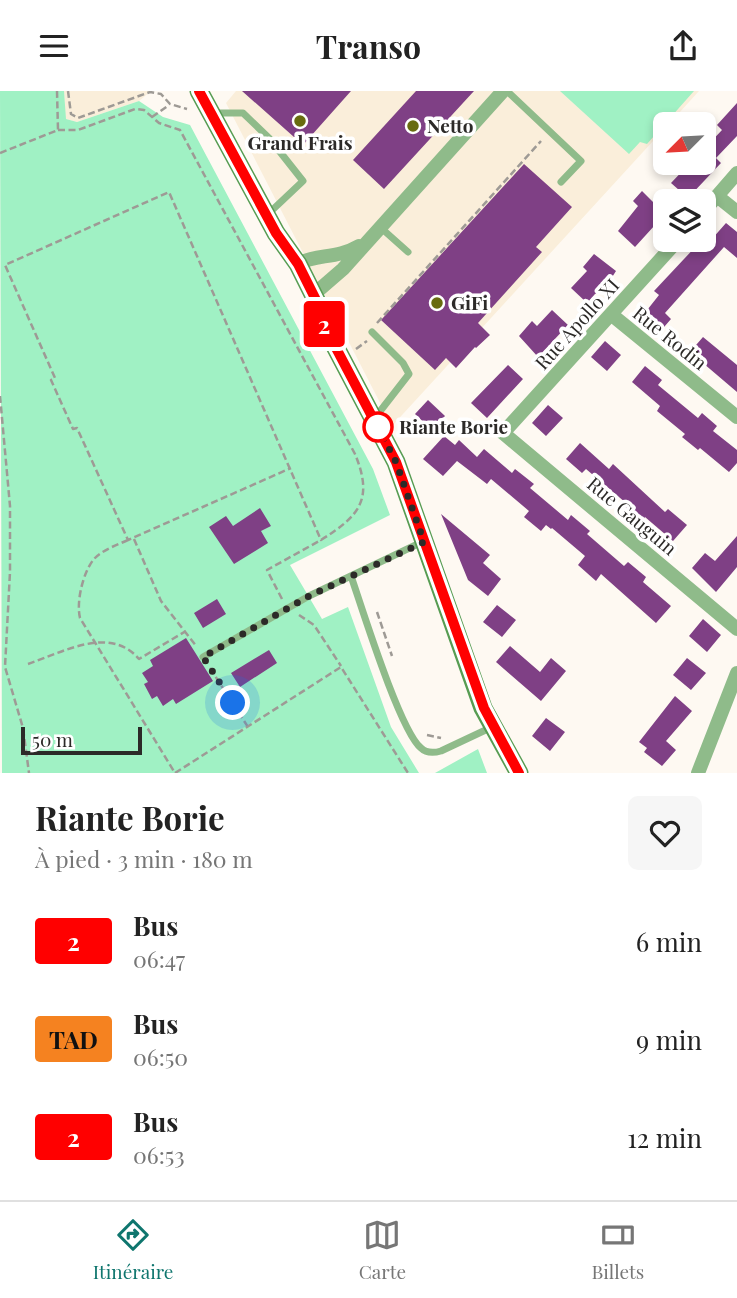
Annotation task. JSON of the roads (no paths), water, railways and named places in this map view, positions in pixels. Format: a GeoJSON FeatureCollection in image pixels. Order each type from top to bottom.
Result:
{"type":"FeatureCollection","features":[{"type":"Feature","properties":{"kind":"street"},"geometry":{"type":"LineString","coordinates":[[199,91],[202,112],[298,264],[326,329],[396,462],[492,727],[519,773]]}},
{"type":"Feature","properties":{"kind":"street"},"geometry":{"type":"LineString","coordinates":[[313,295],[327,285],[505,91]]}},
{"type":"Feature","properties":{"kind":"street"},"geometry":{"type":"LineString","coordinates":[[737,173],[717,196],[737,212]]}},
{"type":"Feature","properties":{"kind":"street"},"geometry":{"type":"LineString","coordinates":[[298,264],[303,260],[349,252],[366,241]]}},
{"type":"Feature","properties":{"kind":"street","name":"Rue Apollo XI"},"geometry":{"type":"LineString","coordinates":[[503,433],[667,252]]}},
{"type":"Feature","properties":{"kind":"street","name":"Rue Rodin"},"geometry":{"type":"LineString","coordinates":[[612,315],[737,417]]}},
{"type":"Feature","properties":{"kind":"street","name":"Rue Gauguin"},"geometry":{"type":"LineString","coordinates":[[503,433],[737,629]]}},
{"type":"Feature","properties":{"kind":"street"},"geometry":{"type":"LineString","coordinates":[[698,773],[737,673]]}},
{"type":"Feature","properties":{"kind":"lane"},"geometry":{"type":"LineString","coordinates":[[505,91],[581,161],[561,182]]}},
{"type":"Feature","properties":{"kind":"lane"},"geometry":{"type":"LineString","coordinates":[[202,112],[243,113],[269,138],[303,181],[267,215]]}},
{"type":"Feature","properties":{"kind":"lane"},"geometry":{"type":"LineString","coordinates":[[380,226],[408,252]]}},
{"type":"Feature","properties":{"kind":"lane"},"geometry":{"type":"LineString","coordinates":[[372,332],[403,363],[410,374],[374,419]]}},
{"type":"Feature","properties":{"kind":"lane"},"geometry":{"type":"LineString","coordinates":[[203,657],[286,607],[424,542]]}},
{"type":"Feature","properties":{"kind":"lane"},"geometry":{"type":"LineString","coordinates":[[351,576],[401,713],[414,741],[427,752],[441,751],[492,727]]}},
{"type":"Feature","properties":{"kind":"place","name":"Grand Frais"},"geometry":{"type":"Point","coordinates":[300,121]}},
{"type":"Feature","properties":{"kind":"place","name":"Netto"},"geometry":{"type":"Point","coordinates":[413,126]}},
{"type":"Feature","properties":{"kind":"place","name":"GiFi"},"geometry":{"type":"Point","coordinates":[437,303]}},
{"type":"Feature","properties":{"kind":"place","name":"Riante Borie"},"geometry":{"type":"Point","coordinates":[378,427]}}]}
